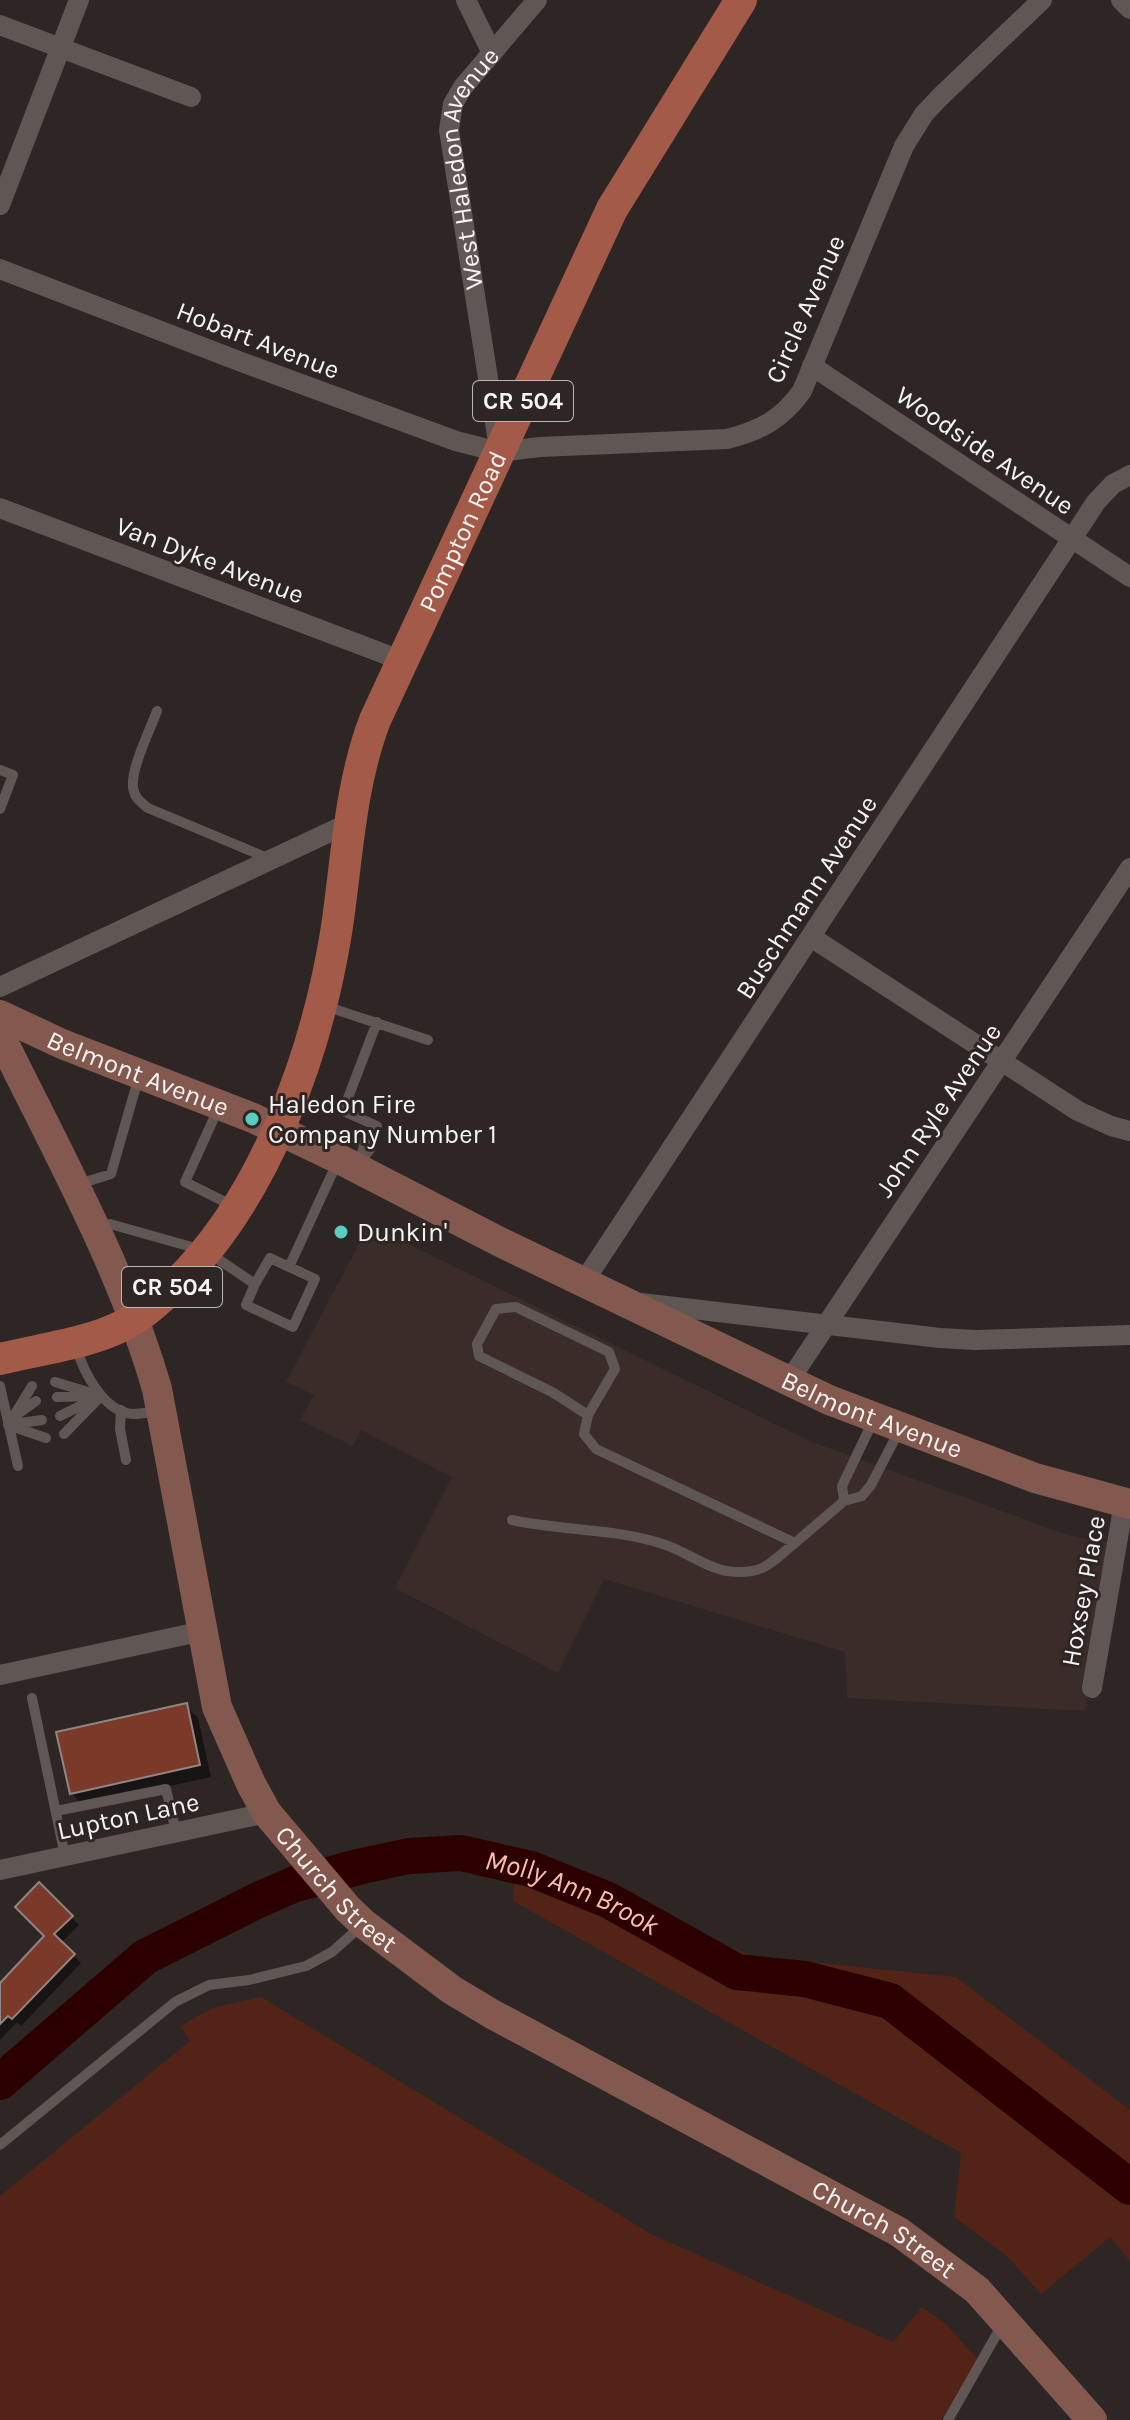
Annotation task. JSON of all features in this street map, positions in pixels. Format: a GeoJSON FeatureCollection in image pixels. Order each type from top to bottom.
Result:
{"type":"FeatureCollection","features":[{"type":"Feature","properties":{"kind":"main road","name":"Pompton Road"},"geometry":{"type":"LineString","coordinates":[[351,822],[357,776],[365,747],[612,209],[741,0]]}},
{"type":"Feature","properties":{"kind":"main road","name":"CR 504"},"geometry":{"type":"LineString","coordinates":[[0,1359],[100,1335],[134,1318],[167,1292],[206,1251],[238,1208],[263,1164],[311,1046],[323,1005],[351,822]]}},
{"type":"Feature","properties":{"kind":"street"},"geometry":{"type":"LineString","coordinates":[[0,205],[79,0]]}},
{"type":"Feature","properties":{"kind":"street"},"geometry":{"type":"LineString","coordinates":[[466,0],[492,53]]}},
{"type":"Feature","properties":{"kind":"street","name":"West Haledon Avenue"},"geometry":{"type":"LineString","coordinates":[[499,452],[449,130],[453,104],[463,87],[537,0]]}},
{"type":"Feature","properties":{"kind":"street","name":"Circle Avenue"},"geometry":{"type":"LineString","coordinates":[[499,452],[540,447],[727,439],[772,423],[802,391],[904,146],[924,114],[1042,0]]}},
{"type":"Feature","properties":{"kind":"street"},"geometry":{"type":"LineString","coordinates":[[1121,0],[1130,9]]}},
{"type":"Feature","properties":{"kind":"street"},"geometry":{"type":"LineString","coordinates":[[0,25],[191,97]]}},
{"type":"Feature","properties":{"kind":"street","name":"Hobart Avenue"},"geometry":{"type":"LineString","coordinates":[[0,269],[258,369],[456,441],[499,452]]}},
{"type":"Feature","properties":{"kind":"street","name":"Woodside Avenue"},"geometry":{"type":"LineString","coordinates":[[812,366],[1130,577]]}},
{"type":"Feature","properties":{"kind":"street","name":"Buschmann Avenue"},"geometry":{"type":"LineString","coordinates":[[583,1283],[1074,540],[1096,502],[1113,484],[1130,475]]}},
{"type":"Feature","properties":{"kind":"street","name":"Van Dyke Avenue"},"geometry":{"type":"LineString","coordinates":[[0,508],[403,661]]}},
{"type":"Feature","properties":{"kind":"street"},"geometry":{"type":"LineString","coordinates":[[0,987],[351,822]]}},
{"type":"Feature","properties":{"kind":"street","name":"John Ryle Avenue"},"geometry":{"type":"LineString","coordinates":[[789,1381],[1001,1062],[1122,894],[1130,868]]}},
{"type":"Feature","properties":{"kind":"street"},"geometry":{"type":"LineString","coordinates":[[811,937],[1078,1111],[1130,1131]]}},
{"type":"Feature","properties":{"kind":"street","name":"Belmont Avenue"},"geometry":{"type":"LineString","coordinates":[[0,1015],[62,1044],[353,1161],[583,1283],[789,1381],[1022,1474],[1127,1503]]}},
{"type":"Feature","properties":{"kind":"street","name":"Church Street"},"geometry":{"type":"LineString","coordinates":[[0,1035],[94,1229],[144,1345],[161,1411],[217,1707],[267,1813],[356,1916],[452,1990],[899,2232],[977,2290],[1092,2420]]}},
{"type":"Feature","properties":{"kind":"street","name":"Belmont Avenue"},"geometry":{"type":"LineString","coordinates":[[621,1301],[940,1338],[976,1340],[1130,1335]]}},
{"type":"Feature","properties":{"kind":"street","name":"Hoxsey Place"},"geometry":{"type":"LineString","coordinates":[[1092,1688],[1127,1503]]}},
{"type":"Feature","properties":{"kind":"street"},"geometry":{"type":"LineString","coordinates":[[0,1675],[203,1631]]}},
{"type":"Feature","properties":{"kind":"street","name":"Lupton Lane"},"geometry":{"type":"LineString","coordinates":[[0,1870],[267,1813]]}},
{"type":"Feature","properties":{"kind":"lane"},"geometry":{"type":"LineString","coordinates":[[157,711],[134,774],[133,788],[138,800],[148,808],[279,856]]}},
{"type":"Feature","properties":{"kind":"lane"},"geometry":{"type":"LineString","coordinates":[[0,770],[13,775],[0,809]]}},
{"type":"Feature","properties":{"kind":"lane"},"geometry":{"type":"LineString","coordinates":[[323,1005],[428,1040]]}},
{"type":"Feature","properties":{"kind":"lane"},"geometry":{"type":"LineString","coordinates":[[289,1267],[353,1161],[369,1154],[373,1146],[372,1137],[377,1126],[343,1111],[377,1022]]}},
{"type":"Feature","properties":{"kind":"lane"},"geometry":{"type":"LineString","coordinates":[[73,1186],[111,1174],[139,1074]]}},
{"type":"Feature","properties":{"kind":"lane"},"geometry":{"type":"LineString","coordinates":[[219,1105],[185,1182],[238,1208]]}},
{"type":"Feature","properties":{"kind":"lane"},"geometry":{"type":"LineString","coordinates":[[94,1229],[110,1224],[206,1251],[255,1284]]}},
{"type":"Feature","properties":{"kind":"lane"},"geometry":{"type":"LineString","coordinates":[[270,1258],[315,1279],[293,1327],[246,1305],[255,1284],[270,1258]]}},
{"type":"Feature","properties":{"kind":"lane"},"geometry":{"type":"LineString","coordinates":[[588,1415],[552,1392],[479,1356],[477,1344],[496,1309],[516,1307],[609,1352],[615,1369],[588,1415],[584,1434],[596,1449],[795,1543]]}},
{"type":"Feature","properties":{"kind":"lane"},"geometry":{"type":"LineString","coordinates":[[74,1341],[80,1362],[101,1396]]}},
{"type":"Feature","properties":{"kind":"lane"},"geometry":{"type":"LineString","coordinates":[[55,1382],[101,1396],[131,1414],[161,1411]]}},
{"type":"Feature","properties":{"kind":"lane"},"geometry":{"type":"LineString","coordinates":[[0,1386],[18,1466]]}},
{"type":"Feature","properties":{"kind":"lane"},"geometry":{"type":"LineString","coordinates":[[8,1425],[32,1386]]}},
{"type":"Feature","properties":{"kind":"lane"},"geometry":{"type":"LineString","coordinates":[[57,1397],[101,1396]]}},
{"type":"Feature","properties":{"kind":"lane"},"geometry":{"type":"LineString","coordinates":[[60,1416],[101,1396]]}},
{"type":"Feature","properties":{"kind":"lane"},"geometry":{"type":"LineString","coordinates":[[64,1434],[101,1396]]}},
{"type":"Feature","properties":{"kind":"lane"},"geometry":{"type":"LineString","coordinates":[[8,1425],[36,1401]]}},
{"type":"Feature","properties":{"kind":"lane"},"geometry":{"type":"LineString","coordinates":[[121,1410],[120,1429],[126,1460]]}},
{"type":"Feature","properties":{"kind":"lane"},"geometry":{"type":"LineString","coordinates":[[8,1425],[42,1420]]}},
{"type":"Feature","properties":{"kind":"lane"},"geometry":{"type":"LineString","coordinates":[[844,1501],[842,1486],[888,1423]]}},
{"type":"Feature","properties":{"kind":"lane"},"geometry":{"type":"LineString","coordinates":[[512,1520],[540,1526],[608,1531],[665,1544],[724,1571],[766,1569],[844,1501],[862,1496],[871,1485],[888,1423]]}},
{"type":"Feature","properties":{"kind":"lane"},"geometry":{"type":"LineString","coordinates":[[8,1425],[46,1438]]}},
{"type":"Feature","properties":{"kind":"lane"},"geometry":{"type":"LineString","coordinates":[[32,1698],[65,1856]]}},
{"type":"Feature","properties":{"kind":"lane"},"geometry":{"type":"LineString","coordinates":[[56,1811],[166,1789],[176,1832]]}},
{"type":"Feature","properties":{"kind":"lane"},"geometry":{"type":"LineString","coordinates":[[0,2145],[175,2002],[209,1985],[249,1980],[306,1966],[332,1952],[356,1916]]}},
{"type":"Feature","properties":{"kind":"lane"},"geometry":{"type":"LineString","coordinates":[[948,2420],[1005,2320]]}},
{"type":"Feature","properties":{"kind":"shaded area"},"geometry":{"type":"Polygon","coordinates":[[[369,1225],[810,1441],[1067,1535],[1118,1544],[1085,1711],[847,1698],[845,1652],[604,1579],[558,1673],[395,1588],[452,1477],[361,1430],[353,1446],[300,1420],[314,1395],[286,1382],[369,1225]]]}},
{"type":"Feature","properties":{"kind":"shaded area"},"geometry":{"type":"Polygon","coordinates":[[[515,1857],[752,1956],[956,1977],[1130,2110],[1130,2261],[1110,2237],[1041,2294],[1006,2255],[954,2217],[961,2153],[513,1901],[515,1857]]]}},
{"type":"Feature","properties":{"kind":"shaded area"},"geometry":{"type":"Polygon","coordinates":[[[261,1997],[651,2234],[893,2342],[922,2307],[947,2325],[980,2362],[941,2420],[0,2420],[0,2196],[190,2041],[181,2026],[212,2008],[261,1997]]]}},
{"type":"Feature","properties":{"kind":"building"},"geometry":{"type":"Polygon","coordinates":[[[187,1703],[200,1765],[70,1794],[56,1732],[187,1703]]]}},
{"type":"Feature","properties":{"kind":"building"},"geometry":{"type":"Polygon","coordinates":[[[39,1882],[73,1916],[54,1934],[75,1954],[12,2019],[8,2016],[0,2024],[0,1983],[44,1936],[15,1907],[39,1882]]]}},
{"type":"Feature","properties":{"kind":"waterway","name":"Molly Ann Brook"},"geometry":{"type":"LineString","coordinates":[[0,2082],[145,1957],[256,1901],[295,1884],[362,1866],[409,1856],[461,1853],[531,1869],[608,1900],[737,1972],[805,1979],[890,2001],[1130,2187]]}},
{"type":"Feature","properties":{"kind":"place","name":"Haledon Fire Company Number 1"},"geometry":{"type":"Point","coordinates":[252,1119]}},
{"type":"Feature","properties":{"kind":"place","name":"Dunkin'"},"geometry":{"type":"Point","coordinates":[341,1232]}}]}
